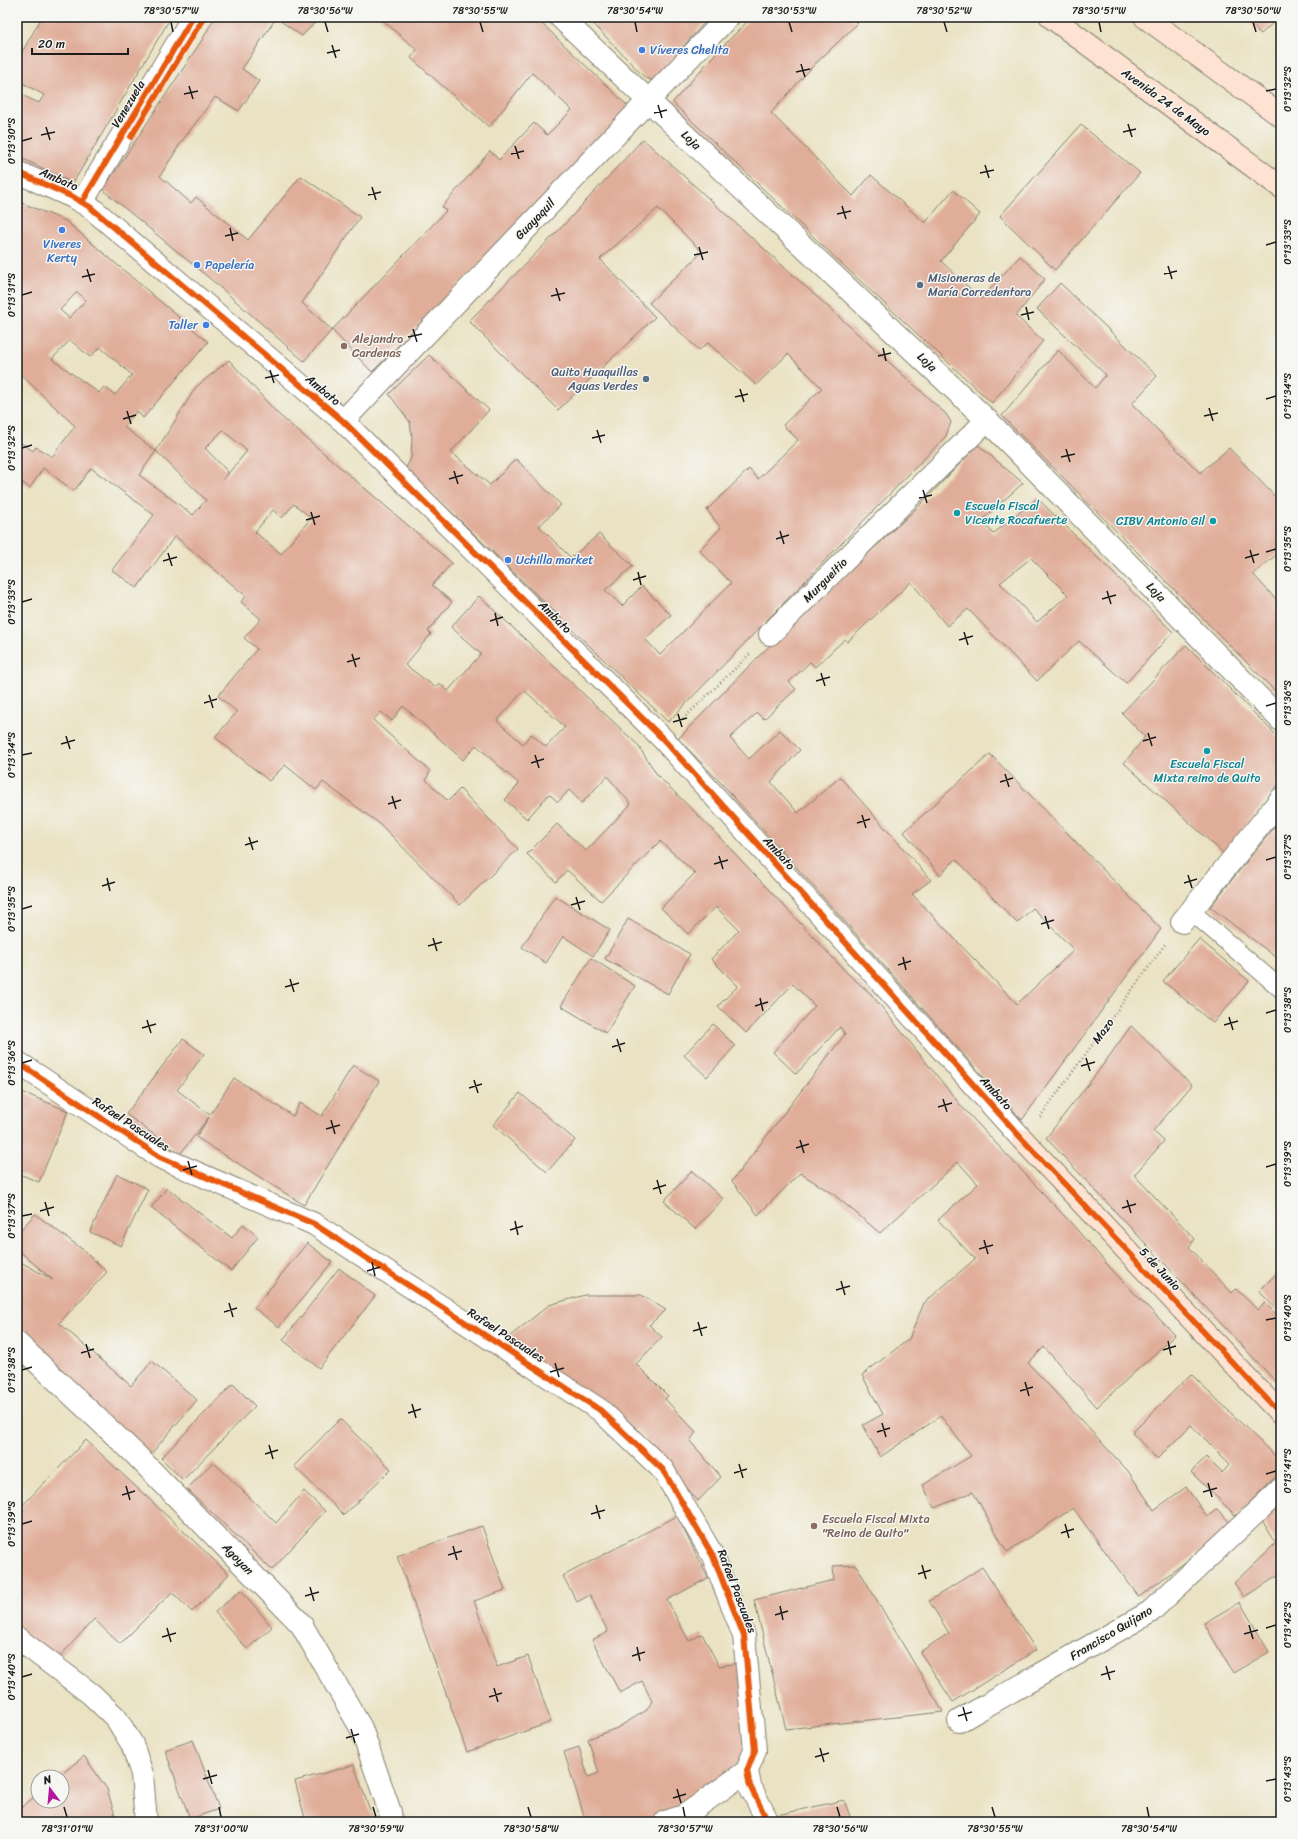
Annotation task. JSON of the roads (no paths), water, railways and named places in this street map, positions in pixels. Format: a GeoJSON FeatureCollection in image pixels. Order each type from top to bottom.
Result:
{"type":"FeatureCollection","features":[{"type":"Feature","properties":{"kind":"main road","name":"Avenida 24 de Mayo"},"geometry":{"type":"LineString","coordinates":[[1051,17],[1281,187]]}},
{"type":"Feature","properties":{"kind":"main road"},"geometry":{"type":"LineString","coordinates":[[1145,17],[1281,116]]}},
{"type":"Feature","properties":{"kind":"main road","name":"5 de Junio"},"geometry":{"type":"LineString","coordinates":[[1023,1140],[1281,1414]]}},
{"type":"Feature","properties":{"kind":"street","name":"Venezuela"},"geometry":{"type":"LineString","coordinates":[[82,202],[193,17]]}},
{"type":"Feature","properties":{"kind":"street","name":"Loja"},"geometry":{"type":"LineString","coordinates":[[560,17],[987,420],[1281,720]]}},
{"type":"Feature","properties":{"kind":"street","name":"Guayaquil"},"geometry":{"type":"LineString","coordinates":[[343,421],[728,17]]}},
{"type":"Feature","properties":{"kind":"street","name":"Ambato"},"geometry":{"type":"LineString","coordinates":[[17,172],[82,202],[343,421],[663,739],[1023,1140]]}},
{"type":"Feature","properties":{"kind":"street","name":"Murgueitio"},"geometry":{"type":"LineString","coordinates":[[770,634],[987,420]]}},
{"type":"Feature","properties":{"kind":"street"},"geometry":{"type":"LineString","coordinates":[[1181,923],[1281,799]]}},
{"type":"Feature","properties":{"kind":"street","name":"Rafael Pascuales"},"geometry":{"type":"LineString","coordinates":[[17,1062],[160,1157],[314,1224],[600,1410],[663,1470],[713,1556],[744,1636],[755,1750],[747,1771]]}},
{"type":"Feature","properties":{"kind":"street","name":"Agoyan"},"geometry":{"type":"LineString","coordinates":[[17,1343],[134,1453],[301,1624],[361,1728],[390,1812],[391,1822]]}},
{"type":"Feature","properties":{"kind":"street","name":"Francisco Quijano"},"geometry":{"type":"LineString","coordinates":[[959,1721],[1150,1612],[1281,1489]]}},
{"type":"Feature","properties":{"kind":"street"},"geometry":{"type":"LineString","coordinates":[[17,1638],[91,1694],[116,1718],[132,1744],[142,1774],[146,1822]]}},
{"type":"Feature","properties":{"kind":"street"},"geometry":{"type":"LineString","coordinates":[[665,1822],[684,1816],[747,1771],[750,1786],[768,1822]]}},
{"type":"Feature","properties":{"kind":"lane"},"geometry":{"type":"LineString","coordinates":[[1181,923],[1281,989]]}},
{"type":"Feature","properties":{"kind":"place","name":"Víveres Chelita"},"geometry":{"type":"Point","coordinates":[642,50]}},
{"type":"Feature","properties":{"kind":"place","name":"Viveres Kerty"},"geometry":{"type":"Point","coordinates":[62,230]}},
{"type":"Feature","properties":{"kind":"place","name":"Papelería"},"geometry":{"type":"Point","coordinates":[197,265]}},
{"type":"Feature","properties":{"kind":"place","name":"Misioneras de María Corredentora"},"geometry":{"type":"Point","coordinates":[920,285]}},
{"type":"Feature","properties":{"kind":"place","name":"Taller"},"geometry":{"type":"Point","coordinates":[206,325]}},
{"type":"Feature","properties":{"kind":"place","name":"Alejandro Cardenas"},"geometry":{"type":"Point","coordinates":[344,346]}},
{"type":"Feature","properties":{"kind":"place","name":"Quito Huaquillas Aguas Verdes"},"geometry":{"type":"Point","coordinates":[646,379]}},
{"type":"Feature","properties":{"kind":"place","name":"Escuela Fiscal Vicente Rocafuerte"},"geometry":{"type":"Point","coordinates":[957,513]}},
{"type":"Feature","properties":{"kind":"place","name":"CIBV Antonio Gil"},"geometry":{"type":"Point","coordinates":[1213,521]}},
{"type":"Feature","properties":{"kind":"place","name":"Uchilla market"},"geometry":{"type":"Point","coordinates":[508,560]}},
{"type":"Feature","properties":{"kind":"place","name":"Escuela Fiscal Mixta reino de Quito"},"geometry":{"type":"Point","coordinates":[1207,751]}},
{"type":"Feature","properties":{"kind":"place","name":"Escuela Fiscal Mixta \"Reino de Quito\""},"geometry":{"type":"Point","coordinates":[814,1526]}}]}
